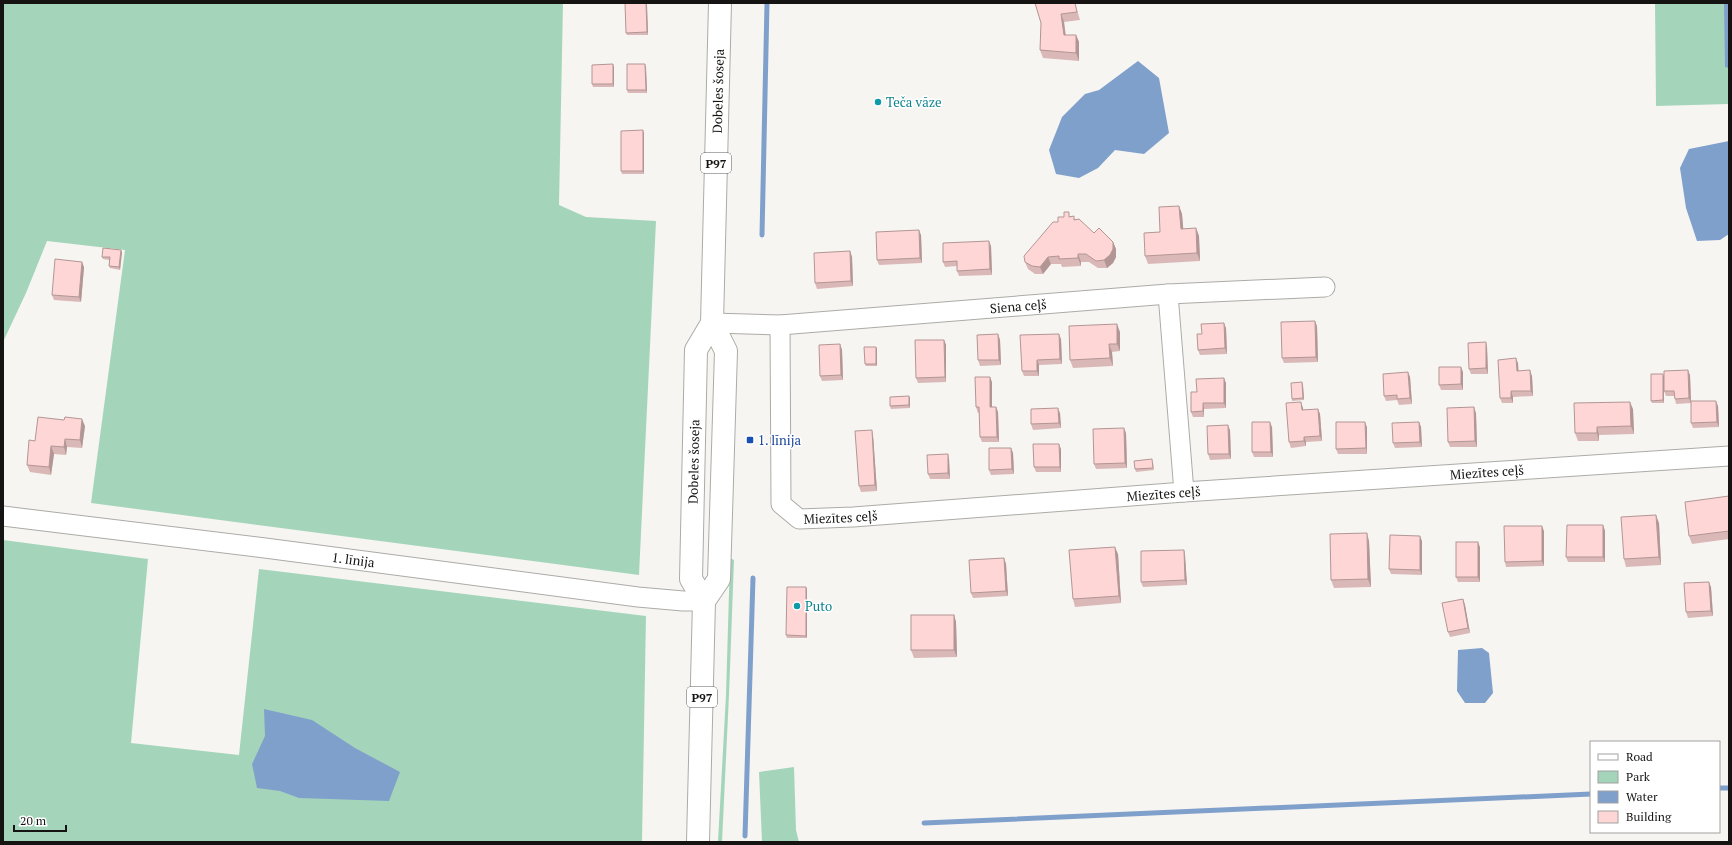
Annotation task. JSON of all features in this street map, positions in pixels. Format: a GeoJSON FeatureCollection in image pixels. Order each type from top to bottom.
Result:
{"type":"FeatureCollection","features":[{"type":"Feature","properties":{"kind":"main road","name":"Dobeles šoseja"},"geometry":{"type":"LineString","coordinates":[[712,323],[696,350],[691,579],[704,601],[719,579],[726,351],[712,323],[720,3]]}},
{"type":"Feature","properties":{"kind":"main road","name":"P97"},"geometry":{"type":"LineString","coordinates":[[698,842],[704,601]]}},
{"type":"Feature","properties":{"kind":"street","name":"Siena ceļš"},"geometry":{"type":"LineString","coordinates":[[712,323],[780,325],[1168,294],[1325,287]]}},
{"type":"Feature","properties":{"kind":"street"},"geometry":{"type":"LineString","coordinates":[[1168,294],[1184,492]]}},
{"type":"Feature","properties":{"kind":"street","name":"Miezītes ceļš"},"geometry":{"type":"LineString","coordinates":[[780,325],[781,504],[799,518],[853,517],[1184,492],[1729,456]]}},
{"type":"Feature","properties":{"kind":"street","name":"1. līnija"},"geometry":{"type":"LineString","coordinates":[[3,516],[265,548],[638,597],[704,601]]}},
{"type":"Feature","properties":{"kind":"green space"},"geometry":{"type":"Polygon","coordinates":[[[3,3],[563,3],[559,205],[586,217],[656,221],[639,575],[91,503],[125,250],[47,241],[26,293],[3,342],[3,3]]]}},
{"type":"Feature","properties":{"kind":"green space"},"geometry":{"type":"Polygon","coordinates":[[[1655,3],[1729,3],[1729,104],[1656,106],[1655,3]]]}},
{"type":"Feature","properties":{"kind":"green space"},"geometry":{"type":"Polygon","coordinates":[[[3,540],[148,559],[131,743],[239,755],[259,569],[646,616],[642,842],[3,842],[3,540]]]}},
{"type":"Feature","properties":{"kind":"green space"},"geometry":{"type":"Polygon","coordinates":[[[730,558],[734,560],[729,695],[722,842],[718,842],[726,695],[730,558]]]}},
{"type":"Feature","properties":{"kind":"green space"},"geometry":{"type":"Polygon","coordinates":[[[794,767],[796,830],[799,842],[762,842],[759,772],[794,767]]]}},
{"type":"Feature","properties":{"kind":"water"},"geometry":{"type":"Polygon","coordinates":[[[1724,3],[1729,3],[1729,68],[1725,67],[1724,3]]]}},
{"type":"Feature","properties":{"kind":"water"},"geometry":{"type":"Polygon","coordinates":[[[1138,61],[1159,78],[1169,133],[1144,154],[1115,150],[1098,168],[1079,178],[1056,174],[1049,150],[1062,117],[1085,94],[1099,90],[1138,61]]]}},
{"type":"Feature","properties":{"kind":"water"},"geometry":{"type":"Polygon","coordinates":[[[1729,141],[1729,234],[1720,240],[1697,241],[1686,208],[1680,168],[1689,149],[1729,141]]]}},
{"type":"Feature","properties":{"kind":"water"},"geometry":{"type":"Polygon","coordinates":[[[1482,648],[1489,653],[1493,693],[1485,703],[1465,703],[1457,691],[1458,650],[1482,648]]]}},
{"type":"Feature","properties":{"kind":"water"},"geometry":{"type":"Polygon","coordinates":[[[264,709],[312,720],[355,748],[400,772],[389,801],[299,798],[280,791],[257,788],[252,764],[265,736],[264,709]]]}},
{"type":"Feature","properties":{"kind":"building"},"geometry":{"type":"Polygon","coordinates":[[[625,3],[646,3],[647,32],[626,33],[625,3]]]}},
{"type":"Feature","properties":{"kind":"building"},"geometry":{"type":"Polygon","coordinates":[[[1035,3],[1075,3],[1077,12],[1061,14],[1064,35],[1076,35],[1076,53],[1040,50],[1041,23],[1035,3]]]}},
{"type":"Feature","properties":{"kind":"building"},"geometry":{"type":"Polygon","coordinates":[[[613,64],[613,84],[592,84],[592,65],[613,64]]]}},
{"type":"Feature","properties":{"kind":"building"},"geometry":{"type":"Polygon","coordinates":[[[627,64],[645,64],[646,90],[627,90],[627,64]]]}},
{"type":"Feature","properties":{"kind":"building"},"geometry":{"type":"Polygon","coordinates":[[[643,130],[643,171],[621,171],[621,131],[643,130]]]}},
{"type":"Feature","properties":{"kind":"building"},"geometry":{"type":"Polygon","coordinates":[[[1179,206],[1181,229],[1196,228],[1197,253],[1145,256],[1144,233],[1160,232],[1159,207],[1179,206]]]}},
{"type":"Feature","properties":{"kind":"building"},"geometry":{"type":"Polygon","coordinates":[[[1064,212],[1069,212],[1069,217],[1074,216],[1074,220],[1079,219],[1094,233],[1099,228],[1113,242],[1113,249],[1110,255],[1104,260],[1096,261],[1086,254],[1078,254],[1078,258],[1059,259],[1059,256],[1048,257],[1040,267],[1032,266],[1025,262],[1024,256],[1053,222],[1058,222],[1058,217],[1064,217],[1064,212]]]}},
{"type":"Feature","properties":{"kind":"building"},"geometry":{"type":"Polygon","coordinates":[[[919,230],[920,258],[877,260],[876,232],[919,230]]]}},
{"type":"Feature","properties":{"kind":"building"},"geometry":{"type":"Polygon","coordinates":[[[989,241],[990,269],[957,271],[957,261],[943,262],[943,243],[989,241]]]}},
{"type":"Feature","properties":{"kind":"building"},"geometry":{"type":"Polygon","coordinates":[[[103,248],[121,250],[119,267],[109,266],[110,257],[102,257],[103,248]]]}},
{"type":"Feature","properties":{"kind":"building"},"geometry":{"type":"Polygon","coordinates":[[[850,251],[851,281],[815,283],[814,253],[850,251]]]}},
{"type":"Feature","properties":{"kind":"building"},"geometry":{"type":"Polygon","coordinates":[[[55,259],[82,262],[79,297],[52,295],[55,259]]]}},
{"type":"Feature","properties":{"kind":"building"},"geometry":{"type":"Polygon","coordinates":[[[1315,321],[1316,357],[1282,358],[1281,322],[1315,321]]]}},
{"type":"Feature","properties":{"kind":"building"},"geometry":{"type":"Polygon","coordinates":[[[1224,323],[1225,348],[1198,350],[1197,334],[1202,334],[1201,324],[1224,323]]]}},
{"type":"Feature","properties":{"kind":"building"},"geometry":{"type":"Polygon","coordinates":[[[1117,324],[1117,344],[1109,344],[1110,358],[1070,360],[1069,326],[1117,324]]]}},
{"type":"Feature","properties":{"kind":"building"},"geometry":{"type":"Polygon","coordinates":[[[998,334],[999,360],[978,360],[977,335],[998,334]]]}},
{"type":"Feature","properties":{"kind":"building"},"geometry":{"type":"Polygon","coordinates":[[[1059,334],[1060,359],[1037,360],[1037,371],[1022,371],[1020,335],[1059,334]]]}},
{"type":"Feature","properties":{"kind":"building"},"geometry":{"type":"Polygon","coordinates":[[[915,340],[944,340],[945,377],[916,378],[915,340]]]}},
{"type":"Feature","properties":{"kind":"building"},"geometry":{"type":"Polygon","coordinates":[[[1486,342],[1486,368],[1469,369],[1468,343],[1486,342]]]}},
{"type":"Feature","properties":{"kind":"building"},"geometry":{"type":"Polygon","coordinates":[[[840,344],[841,375],[820,376],[819,345],[840,344]]]}},
{"type":"Feature","properties":{"kind":"building"},"geometry":{"type":"Polygon","coordinates":[[[864,347],[876,347],[876,364],[865,364],[864,347]]]}},
{"type":"Feature","properties":{"kind":"building"},"geometry":{"type":"Polygon","coordinates":[[[1516,358],[1517,371],[1530,370],[1531,391],[1511,391],[1511,398],[1500,398],[1498,360],[1516,358]]]}},
{"type":"Feature","properties":{"kind":"building"},"geometry":{"type":"Polygon","coordinates":[[[1439,367],[1461,367],[1461,384],[1439,385],[1439,367]]]}},
{"type":"Feature","properties":{"kind":"building"},"geometry":{"type":"Polygon","coordinates":[[[1688,370],[1689,398],[1675,399],[1674,391],[1664,391],[1664,371],[1688,370]]]}},
{"type":"Feature","properties":{"kind":"building"},"geometry":{"type":"Polygon","coordinates":[[[1408,372],[1410,398],[1397,399],[1397,395],[1384,396],[1383,374],[1408,372]]]}},
{"type":"Feature","properties":{"kind":"building"},"geometry":{"type":"Polygon","coordinates":[[[1651,374],[1663,374],[1663,400],[1651,401],[1651,374]]]}},
{"type":"Feature","properties":{"kind":"building"},"geometry":{"type":"Polygon","coordinates":[[[975,377],[990,377],[990,407],[996,407],[997,437],[980,437],[979,407],[976,407],[975,377]]]}},
{"type":"Feature","properties":{"kind":"building"},"geometry":{"type":"Polygon","coordinates":[[[1224,378],[1224,403],[1203,403],[1203,411],[1191,412],[1191,392],[1197,392],[1196,379],[1224,378]]]}},
{"type":"Feature","properties":{"kind":"building"},"geometry":{"type":"Polygon","coordinates":[[[1302,382],[1303,398],[1292,399],[1291,383],[1302,382]]]}},
{"type":"Feature","properties":{"kind":"building"},"geometry":{"type":"Polygon","coordinates":[[[909,396],[909,405],[890,406],[890,397],[909,396]]]}},
{"type":"Feature","properties":{"kind":"building"},"geometry":{"type":"Polygon","coordinates":[[[1691,401],[1716,401],[1717,422],[1691,423],[1691,401]]]}},
{"type":"Feature","properties":{"kind":"building"},"geometry":{"type":"Polygon","coordinates":[[[1301,402],[1302,410],[1318,409],[1320,436],[1304,437],[1304,441],[1289,442],[1286,403],[1301,402]]]}},
{"type":"Feature","properties":{"kind":"building"},"geometry":{"type":"Polygon","coordinates":[[[1630,402],[1631,426],[1597,427],[1597,433],[1575,433],[1574,403],[1630,402]]]}},
{"type":"Feature","properties":{"kind":"building"},"geometry":{"type":"Polygon","coordinates":[[[1474,407],[1475,441],[1448,442],[1447,408],[1474,407]]]}},
{"type":"Feature","properties":{"kind":"building"},"geometry":{"type":"Polygon","coordinates":[[[1058,408],[1059,423],[1031,424],[1031,409],[1058,408]]]}},
{"type":"Feature","properties":{"kind":"building"},"geometry":{"type":"Polygon","coordinates":[[[38,417],[64,420],[65,417],[82,419],[80,440],[65,439],[64,447],[51,446],[49,467],[27,465],[29,440],[35,441],[38,417]]]}},
{"type":"Feature","properties":{"kind":"building"},"geometry":{"type":"Polygon","coordinates":[[[1252,422],[1270,422],[1271,452],[1252,452],[1252,422]]]}},
{"type":"Feature","properties":{"kind":"building"},"geometry":{"type":"Polygon","coordinates":[[[1336,422],[1365,422],[1366,448],[1336,449],[1336,422]]]}},
{"type":"Feature","properties":{"kind":"building"},"geometry":{"type":"Polygon","coordinates":[[[1419,422],[1420,442],[1393,443],[1392,423],[1419,422]]]}},
{"type":"Feature","properties":{"kind":"building"},"geometry":{"type":"Polygon","coordinates":[[[1228,425],[1229,454],[1208,454],[1207,426],[1228,425]]]}},
{"type":"Feature","properties":{"kind":"building"},"geometry":{"type":"Polygon","coordinates":[[[1124,428],[1125,463],[1094,464],[1093,429],[1124,428]]]}},
{"type":"Feature","properties":{"kind":"building"},"geometry":{"type":"Polygon","coordinates":[[[872,430],[875,485],[859,486],[855,431],[872,430]]]}},
{"type":"Feature","properties":{"kind":"building"},"geometry":{"type":"Polygon","coordinates":[[[1033,444],[1059,444],[1060,467],[1034,467],[1033,444]]]}},
{"type":"Feature","properties":{"kind":"building"},"geometry":{"type":"Polygon","coordinates":[[[989,448],[1011,448],[1012,469],[989,470],[989,448]]]}},
{"type":"Feature","properties":{"kind":"building"},"geometry":{"type":"Polygon","coordinates":[[[948,454],[948,473],[928,474],[927,455],[948,454]]]}},
{"type":"Feature","properties":{"kind":"building"},"geometry":{"type":"Polygon","coordinates":[[[1152,459],[1153,468],[1135,469],[1134,461],[1152,459]]]}},
{"type":"Feature","properties":{"kind":"building"},"geometry":{"type":"Polygon","coordinates":[[[1729,496],[1729,531],[1689,536],[1685,502],[1729,496]]]}},
{"type":"Feature","properties":{"kind":"building"},"geometry":{"type":"Polygon","coordinates":[[[1656,515],[1659,557],[1624,559],[1621,517],[1656,515]]]}},
{"type":"Feature","properties":{"kind":"building"},"geometry":{"type":"Polygon","coordinates":[[[1567,525],[1603,525],[1603,557],[1566,557],[1567,525]]]}},
{"type":"Feature","properties":{"kind":"building"},"geometry":{"type":"Polygon","coordinates":[[[1504,526],[1542,526],[1542,561],[1505,562],[1504,526]]]}},
{"type":"Feature","properties":{"kind":"building"},"geometry":{"type":"Polygon","coordinates":[[[1367,533],[1368,579],[1331,580],[1330,534],[1367,533]]]}},
{"type":"Feature","properties":{"kind":"building"},"geometry":{"type":"Polygon","coordinates":[[[1390,535],[1420,536],[1420,570],[1389,569],[1390,535]]]}},
{"type":"Feature","properties":{"kind":"building"},"geometry":{"type":"Polygon","coordinates":[[[1456,542],[1478,542],[1478,577],[1456,577],[1456,542]]]}},
{"type":"Feature","properties":{"kind":"building"},"geometry":{"type":"Polygon","coordinates":[[[1115,547],[1119,596],[1073,599],[1069,550],[1115,547]]]}},
{"type":"Feature","properties":{"kind":"building"},"geometry":{"type":"Polygon","coordinates":[[[1184,550],[1185,580],[1141,582],[1141,551],[1184,550]]]}},
{"type":"Feature","properties":{"kind":"building"},"geometry":{"type":"Polygon","coordinates":[[[1004,558],[1006,591],[971,593],[969,560],[1004,558]]]}},
{"type":"Feature","properties":{"kind":"building"},"geometry":{"type":"Polygon","coordinates":[[[1709,582],[1711,611],[1686,612],[1684,583],[1709,582]]]}},
{"type":"Feature","properties":{"kind":"building","name":"Puto"},"geometry":{"type":"Polygon","coordinates":[[[787,587],[806,587],[806,636],[786,635],[787,587]]]}},
{"type":"Feature","properties":{"kind":"building"},"geometry":{"type":"Polygon","coordinates":[[[1463,599],[1468,628],[1448,632],[1442,603],[1463,599]]]}},
{"type":"Feature","properties":{"kind":"building"},"geometry":{"type":"Polygon","coordinates":[[[911,615],[954,615],[954,650],[911,650],[911,615]]]}},
{"type":"Feature","properties":{"kind":"waterway"},"geometry":{"type":"LineString","coordinates":[[762,235],[767,3]]}},
{"type":"Feature","properties":{"kind":"waterway"},"geometry":{"type":"LineString","coordinates":[[745,836],[753,578]]}},
{"type":"Feature","properties":{"kind":"waterway"},"geometry":{"type":"LineString","coordinates":[[1720,788],[1729,788]]}},
{"type":"Feature","properties":{"kind":"waterway"},"geometry":{"type":"LineString","coordinates":[[924,823],[1590,794]]}},
{"type":"Feature","properties":{"kind":"place","name":"Teča vāze"},"geometry":{"type":"Point","coordinates":[878,102]}},
{"type":"Feature","properties":{"kind":"place","name":"1. līnija"},"geometry":{"type":"Point","coordinates":[750,440]}},
{"type":"Feature","properties":{"kind":"place","name":"Puto"},"geometry":{"type":"Point","coordinates":[797,606]}}]}
